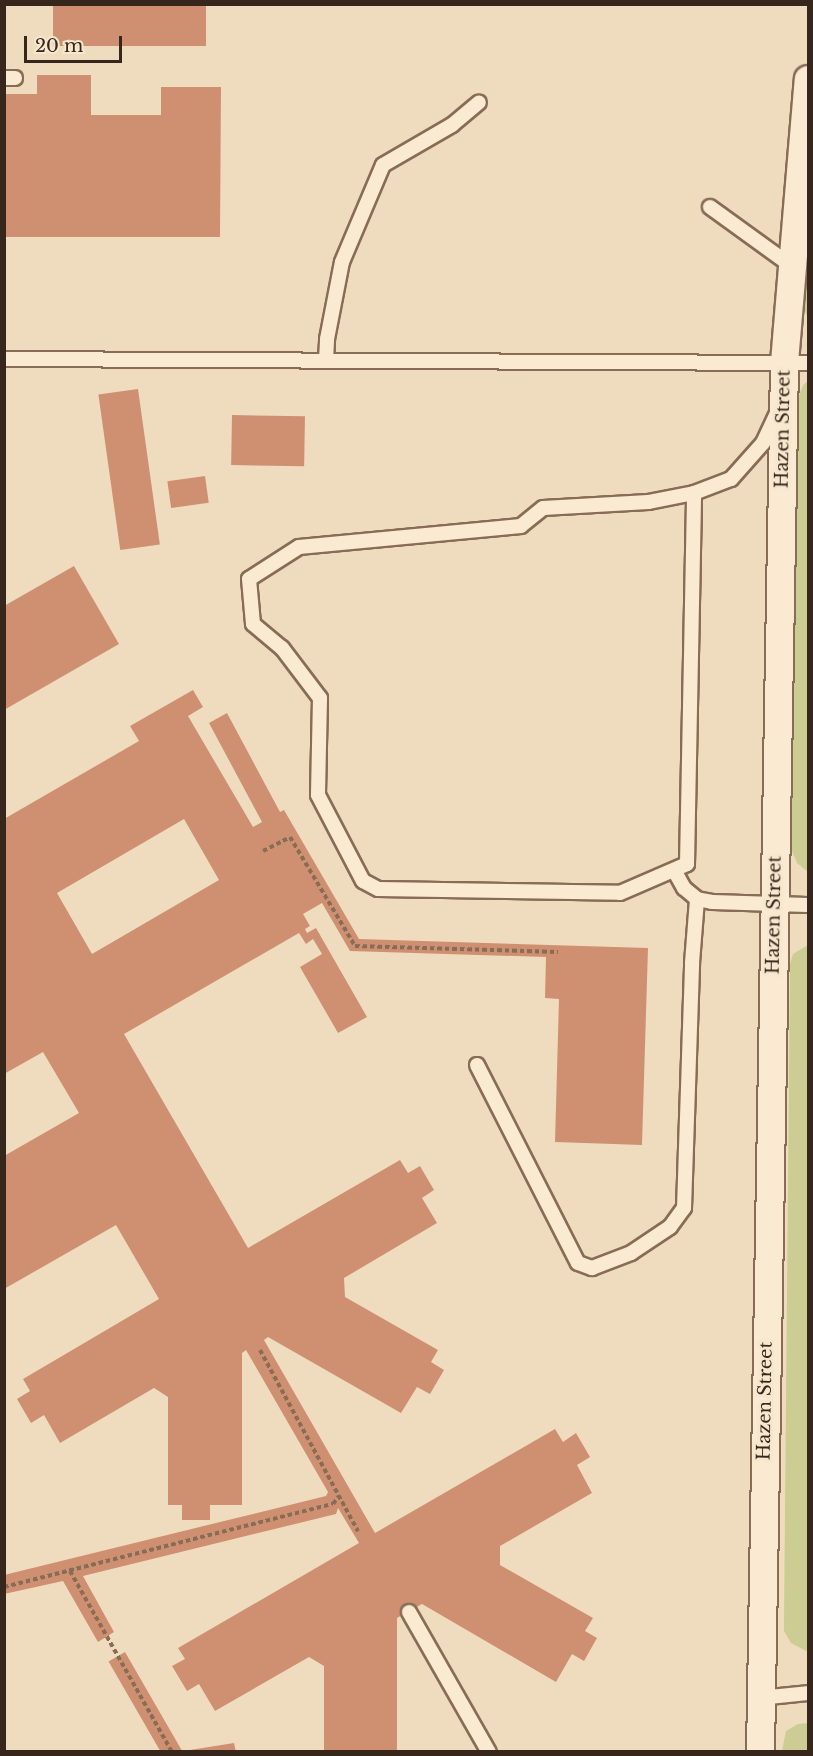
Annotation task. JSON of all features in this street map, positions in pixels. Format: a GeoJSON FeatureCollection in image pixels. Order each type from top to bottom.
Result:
{"type":"FeatureCollection","features":[{"type":"Feature","properties":{"kind":"street","name":"Hazen Street"},"geometry":{"type":"LineString","coordinates":[[760,1752],[759,1698],[783,400],[796,362],[793,267],[808,80]]}},
{"type":"Feature","properties":{"kind":"lane"},"geometry":{"type":"LineString","coordinates":[[326,360],[327,339],[342,261],[383,165],[452,125],[479,102]]}},
{"type":"Feature","properties":{"kind":"lane"},"geometry":{"type":"LineString","coordinates":[[710,207],[793,267]]}},
{"type":"Feature","properties":{"kind":"lane"},"geometry":{"type":"LineString","coordinates":[[4,359],[796,362]]}},
{"type":"Feature","properties":{"kind":"lane"},"geometry":{"type":"LineString","coordinates":[[694,493],[687,864],[620,893],[378,889],[363,881],[318,795],[320,698],[282,648],[253,624],[249,579],[299,548],[521,526],[543,508],[648,502],[694,493],[730,478],[763,443],[783,400]]}},
{"type":"Feature","properties":{"kind":"lane"},"geometry":{"type":"LineString","coordinates":[[674,870],[684,888],[697,899],[712,902],[808,905]]}},
{"type":"Feature","properties":{"kind":"lane"},"geometry":{"type":"LineString","coordinates":[[477,1065],[578,1263],[592,1268],[631,1253],[670,1227],[684,1208],[692,963],[697,899]]}},
{"type":"Feature","properties":{"kind":"lane"},"geometry":{"type":"LineString","coordinates":[[409,1612],[489,1752]]}},
{"type":"Feature","properties":{"kind":"lane"},"geometry":{"type":"LineString","coordinates":[[759,1698],[808,1693]]}},
{"type":"Feature","properties":{"kind":"path"},"geometry":{"type":"LineString","coordinates":[[263,851],[290,837],[355,946],[558,952]]}},
{"type":"Feature","properties":{"kind":"path"},"geometry":{"type":"LineString","coordinates":[[260,1350],[358,1531]]}},
{"type":"Feature","properties":{"kind":"path"},"geometry":{"type":"LineString","coordinates":[[4,1587],[333,1504],[339,1496]]}},
{"type":"Feature","properties":{"kind":"path"},"geometry":{"type":"LineString","coordinates":[[70,1571],[172,1752]]}},
{"type":"Feature","properties":{"kind":"green space"},"geometry":{"type":"Polygon","coordinates":[[[808,175],[808,318],[801,302],[808,175]]]}},
{"type":"Feature","properties":{"kind":"green space"},"geometry":{"type":"Polygon","coordinates":[[[808,381],[808,872],[797,863],[790,846],[796,447],[798,398],[803,385],[808,381]]]}},
{"type":"Feature","properties":{"kind":"green space"},"geometry":{"type":"Polygon","coordinates":[[[808,945],[808,1651],[806,1651],[791,1643],[784,1631],[784,1622],[790,964],[793,954],[808,945]]]}},
{"type":"Feature","properties":{"kind":"green space"},"geometry":{"type":"Polygon","coordinates":[[[808,1723],[808,1751],[782,1751],[786,1731],[798,1724],[808,1723]]]}},
{"type":"Feature","properties":{"kind":"building"},"geometry":{"type":"Polygon","coordinates":[[[53,4],[206,4],[206,46],[53,46],[53,4]]]}},
{"type":"Feature","properties":{"kind":"building"},"geometry":{"type":"Polygon","coordinates":[[[37,75],[91,75],[91,115],[161,115],[161,87],[221,87],[220,237],[6,237],[6,94],[37,94],[37,75]]]}},
{"type":"Feature","properties":{"kind":"building"},"geometry":{"type":"Polygon","coordinates":[[[138,389],[160,544],[120,550],[98,395],[138,389]]]}},
{"type":"Feature","properties":{"kind":"building"},"geometry":{"type":"Polygon","coordinates":[[[232,415],[305,416],[304,466],[231,465],[232,415]]]}},
{"type":"Feature","properties":{"kind":"building"},"geometry":{"type":"Polygon","coordinates":[[[205,476],[209,503],[171,508],[167,481],[205,476]]]}},
{"type":"Feature","properties":{"kind":"building"},"geometry":{"type":"Polygon","coordinates":[[[74,566],[119,644],[4,710],[4,606],[74,566]]]}},
{"type":"Feature","properties":{"kind":"building"},"geometry":{"type":"Polygon","coordinates":[[[193,690],[203,707],[188,716],[253,827],[262,822],[209,723],[227,713],[280,812],[284,810],[359,939],[648,948],[642,1145],[555,1142],[559,999],[545,998],[546,957],[350,951],[322,903],[303,914],[310,926],[305,929],[307,933],[316,928],[367,1017],[338,1033],[300,967],[322,954],[313,939],[306,944],[299,933],[124,1034],[248,1248],[400,1160],[408,1173],[420,1166],[434,1190],[422,1198],[437,1223],[344,1278],[345,1297],[438,1350],[431,1362],[444,1370],[430,1394],[417,1387],[401,1413],[268,1337],[264,1340],[375,1533],[555,1429],[563,1442],[576,1433],[590,1457],[577,1465],[592,1493],[500,1546],[500,1565],[593,1618],[585,1631],[597,1638],[584,1661],[572,1654],[556,1682],[422,1604],[397,1618],[397,1752],[324,1752],[324,1666],[309,1657],[215,1711],[199,1684],[187,1691],[172,1666],[185,1659],[178,1648],[359,1543],[338,1508],[336,1514],[83,1576],[114,1632],[98,1642],[63,1581],[4,1594],[4,1575],[326,1496],[328,1492],[246,1350],[242,1353],[242,1505],[210,1505],[210,1520],[182,1520],[182,1505],[168,1505],[168,1397],[154,1388],[60,1443],[44,1415],[31,1423],[17,1399],[30,1391],[23,1379],[159,1299],[116,1225],[4,1289],[4,1156],[79,1113],[43,1052],[4,1074],[4,819],[139,741],[130,726],[193,690]],[[184,819],[57,893],[92,954],[219,880],[184,819]]]}},
{"type":"Feature","properties":{"kind":"building"},"geometry":{"type":"Polygon","coordinates":[[[125,1652],[183,1752],[161,1752],[109,1662],[125,1652]]]}},
{"type":"Feature","properties":{"kind":"building"},"geometry":{"type":"Polygon","coordinates":[[[234,1743],[236,1752],[190,1752],[190,1750],[234,1743]]]}}]}
